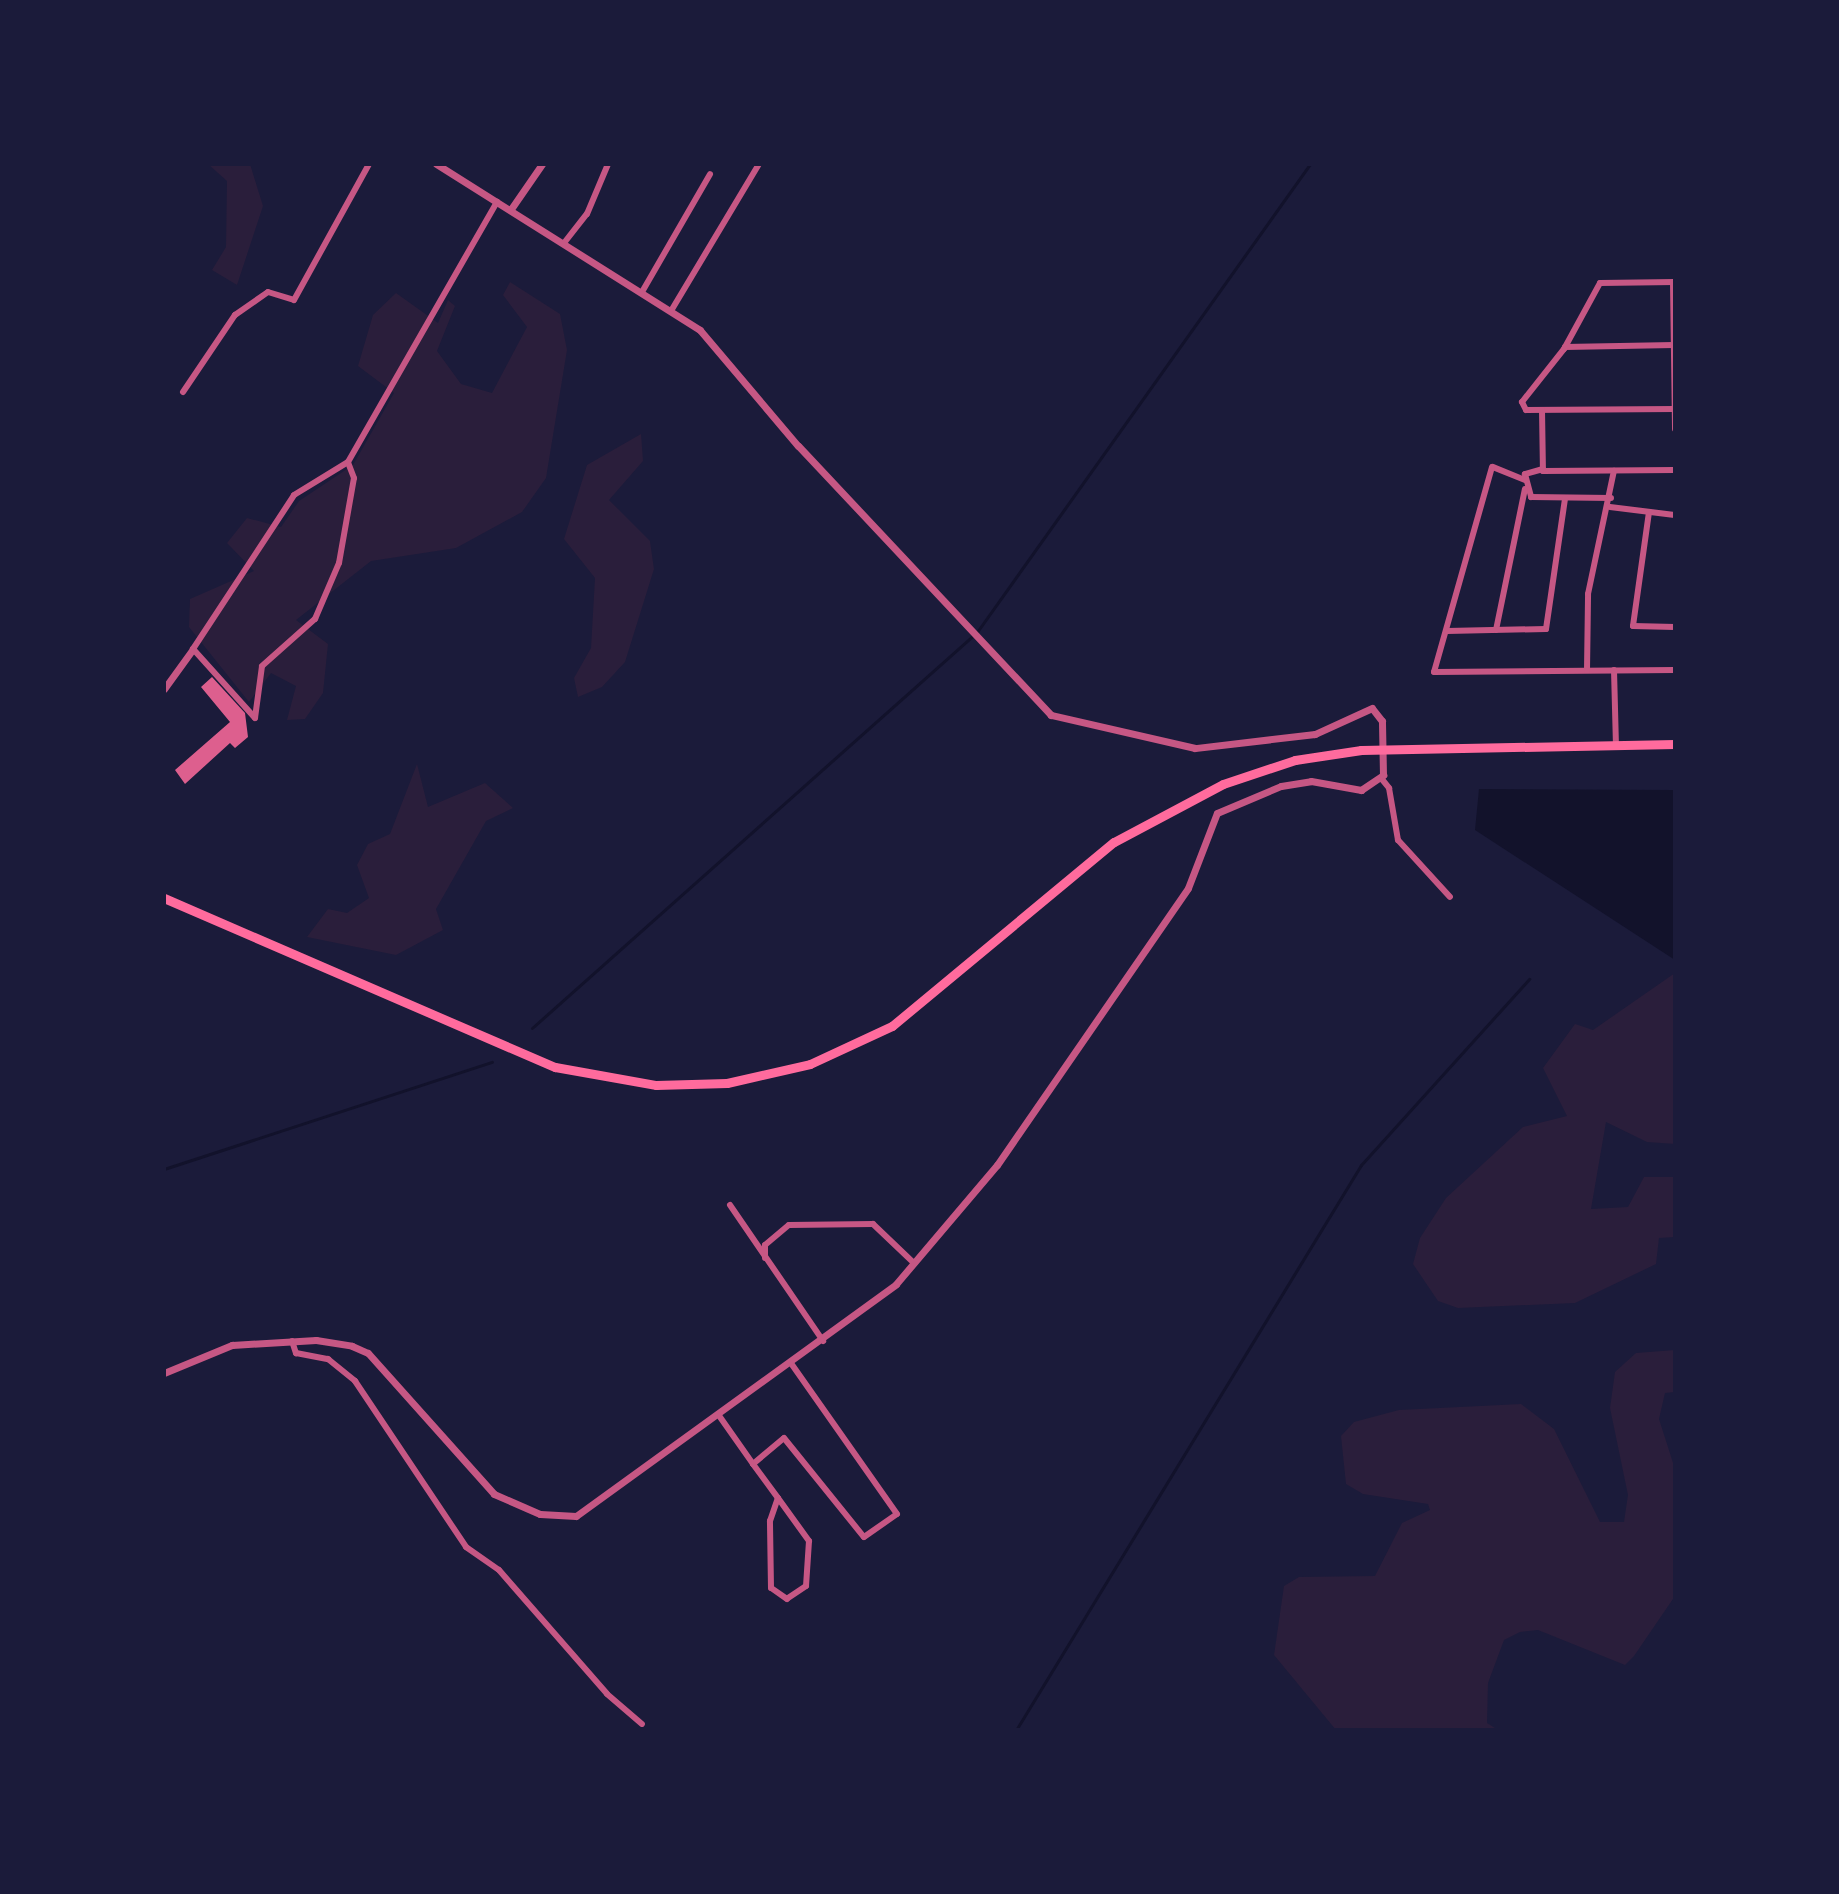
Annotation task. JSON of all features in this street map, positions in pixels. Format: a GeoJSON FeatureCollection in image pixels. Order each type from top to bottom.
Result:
{"type":"FeatureCollection","features":[{"type":"Feature","properties":{"kind":"main road"},"geometry":{"type":"LineString","coordinates":[[164,898],[555,1067],[656,1085],[727,1083],[810,1064],[892,1026],[1079,868],[1181,803],[1295,760],[1384,749],[1675,744]]}},
{"type":"Feature","properties":{"kind":"street"},"geometry":{"type":"LineString","coordinates":[[183,392],[235,315],[268,292],[294,300],[369,164]]}},
{"type":"Feature","properties":{"kind":"street"},"geometry":{"type":"LineString","coordinates":[[436,164],[700,330],[1039,707],[1108,734],[1184,747],[1253,745],[1315,734],[1365,707],[1382,721],[1384,749],[1381,778],[1389,788],[1398,840],[1450,897]]}},
{"type":"Feature","properties":{"kind":"street"},"geometry":{"type":"LineString","coordinates":[[511,209],[542,164]]}},
{"type":"Feature","properties":{"kind":"street"},"geometry":{"type":"LineString","coordinates":[[564,243],[587,214],[608,164]]}},
{"type":"Feature","properties":{"kind":"street"},"geometry":{"type":"LineString","coordinates":[[671,311],[759,164]]}},
{"type":"Feature","properties":{"kind":"street"},"geometry":{"type":"LineString","coordinates":[[642,292],[710,174]]}},
{"type":"Feature","properties":{"kind":"street"},"geometry":{"type":"LineString","coordinates":[[164,689],[294,495],[348,462],[497,202]]}},
{"type":"Feature","properties":{"kind":"street"},"geometry":{"type":"LineString","coordinates":[[1675,409],[1526,410],[1522,402],[1565,347],[1600,283],[1674,282],[1674,345],[1675,409],[1675,429]]}},
{"type":"Feature","properties":{"kind":"street"},"geometry":{"type":"LineString","coordinates":[[1565,347],[1674,345]]}},
{"type":"Feature","properties":{"kind":"street"},"geometry":{"type":"LineString","coordinates":[[1542,410],[1543,469]]}},
{"type":"Feature","properties":{"kind":"street"},"geometry":{"type":"LineString","coordinates":[[193,649],[255,718],[262,666],[315,619],[339,563],[354,478],[348,462]]}},
{"type":"Feature","properties":{"kind":"street"},"geometry":{"type":"LineString","coordinates":[[1525,480],[1492,467],[1434,672],[1675,670]]}},
{"type":"Feature","properties":{"kind":"street"},"geometry":{"type":"LineString","coordinates":[[1496,630],[1528,470],[1675,470]]}},
{"type":"Feature","properties":{"kind":"street"},"geometry":{"type":"LineString","coordinates":[[1587,670],[1588,594],[1610,507],[1614,471]]}},
{"type":"Feature","properties":{"kind":"street"},"geometry":{"type":"LineString","coordinates":[[1525,489],[1531,497],[1611,498]]}},
{"type":"Feature","properties":{"kind":"street"},"geometry":{"type":"LineString","coordinates":[[1447,631],[1546,629],[1565,498]]}},
{"type":"Feature","properties":{"kind":"street"},"geometry":{"type":"LineString","coordinates":[[1610,507],[1675,515]]}},
{"type":"Feature","properties":{"kind":"street"},"geometry":{"type":"LineString","coordinates":[[1649,512],[1633,626],[1675,627]]}},
{"type":"Feature","properties":{"kind":"street"},"geometry":{"type":"LineString","coordinates":[[1614,670],[1616,745]]}},
{"type":"Feature","properties":{"kind":"street"},"geometry":{"type":"LineString","coordinates":[[164,1373],[215,1348],[333,1340],[368,1353],[494,1494],[556,1517],[581,1513],[823,1341],[914,1263],[997,1165],[1188,888],[1217,813],[1304,781],[1361,790],[1381,778]]}},
{"type":"Feature","properties":{"kind":"street"},"geometry":{"type":"LineString","coordinates":[[730,1205],[823,1341]]}},
{"type":"Feature","properties":{"kind":"street"},"geometry":{"type":"LineString","coordinates":[[765,1258],[765,1245],[789,1225],[873,1224],[914,1263]]}},
{"type":"Feature","properties":{"kind":"street"},"geometry":{"type":"LineString","coordinates":[[292,1341],[296,1353],[328,1359],[355,1381],[466,1547],[499,1570],[607,1694],[642,1724]]}},
{"type":"Feature","properties":{"kind":"street"},"geometry":{"type":"LineString","coordinates":[[753,1464],[784,1438],[864,1537],[897,1514],[791,1363]]}},
{"type":"Feature","properties":{"kind":"street"},"geometry":{"type":"LineString","coordinates":[[720,1417],[809,1541],[806,1586],[787,1599],[771,1588],[770,1521],[778,1498]]}},
{"type":"Feature","properties":{"kind":"shaded area"},"geometry":{"type":"Polygon","coordinates":[[[208,164],[250,164],[263,206],[237,285],[212,270],[226,247],[227,181],[208,164]]]}},
{"type":"Feature","properties":{"kind":"shaded area"},"geometry":{"type":"Polygon","coordinates":[[[510,282],[560,314],[567,350],[546,478],[522,512],[456,548],[371,561],[296,620],[328,644],[323,693],[305,719],[287,720],[296,686],[271,673],[249,702],[189,627],[190,599],[254,571],[227,543],[247,518],[281,527],[299,501],[353,465],[394,393],[358,366],[373,315],[396,293],[438,323],[448,300],[455,306],[437,351],[461,384],[492,393],[527,327],[503,295],[510,282]]]}},
{"type":"Feature","properties":{"kind":"shaded area"},"geometry":{"type":"Polygon","coordinates":[[[641,434],[643,461],[609,500],[650,541],[654,569],[625,662],[602,687],[578,697],[574,678],[591,648],[595,578],[564,539],[587,465],[641,434]]]}},
{"type":"Feature","properties":{"kind":"shaded area"},"geometry":{"type":"Polygon","coordinates":[[[417,764],[428,807],[485,783],[513,808],[486,821],[436,909],[443,930],[396,955],[307,937],[328,909],[347,913],[369,898],[357,865],[368,844],[390,834],[417,764]]]}},
{"type":"Feature","properties":{"kind":"shaded area"},"geometry":{"type":"Polygon","coordinates":[[[1479,789],[1675,790],[1675,960],[1475,830],[1479,789]]]}},
{"type":"Feature","properties":{"kind":"shaded area"},"geometry":{"type":"Polygon","coordinates":[[[1675,973],[1675,1144],[1647,1142],[1606,1122],[1591,1209],[1628,1207],[1644,1177],[1675,1177],[1675,1237],[1659,1238],[1656,1264],[1575,1303],[1458,1308],[1438,1301],[1413,1264],[1420,1238],[1446,1198],[1523,1127],[1567,1116],[1543,1068],[1575,1024],[1593,1030],[1675,973]]]}},
{"type":"Feature","properties":{"kind":"shaded area"},"geometry":{"type":"Polygon","coordinates":[[[1675,1350],[1675,1392],[1665,1393],[1659,1419],[1675,1469],[1675,1596],[1634,1656],[1625,1665],[1538,1630],[1520,1632],[1504,1640],[1488,1683],[1487,1723],[1498,1730],[1336,1730],[1274,1655],[1284,1586],[1299,1577],[1375,1576],[1402,1523],[1430,1510],[1428,1504],[1363,1494],[1346,1484],[1341,1436],[1354,1422],[1399,1410],[1521,1404],[1554,1429],[1600,1522],[1624,1522],[1628,1495],[1610,1408],[1615,1372],[1636,1353],[1675,1350]]]}},
{"type":"Feature","properties":{"kind":"building"},"geometry":{"type":"Polygon","coordinates":[[[212,677],[245,713],[248,737],[235,748],[230,743],[185,784],[175,770],[230,722],[201,687],[212,677]]]}},
{"type":"Feature","properties":{"kind":"waterway"},"geometry":{"type":"LineString","coordinates":[[532,1028],[977,632],[1310,164]]}},
{"type":"Feature","properties":{"kind":"waterway"},"geometry":{"type":"LineString","coordinates":[[1016,1730],[1361,1165],[1529,979]]}},
{"type":"Feature","properties":{"kind":"waterway"},"geometry":{"type":"LineString","coordinates":[[164,1169],[492,1062]]}}]}
